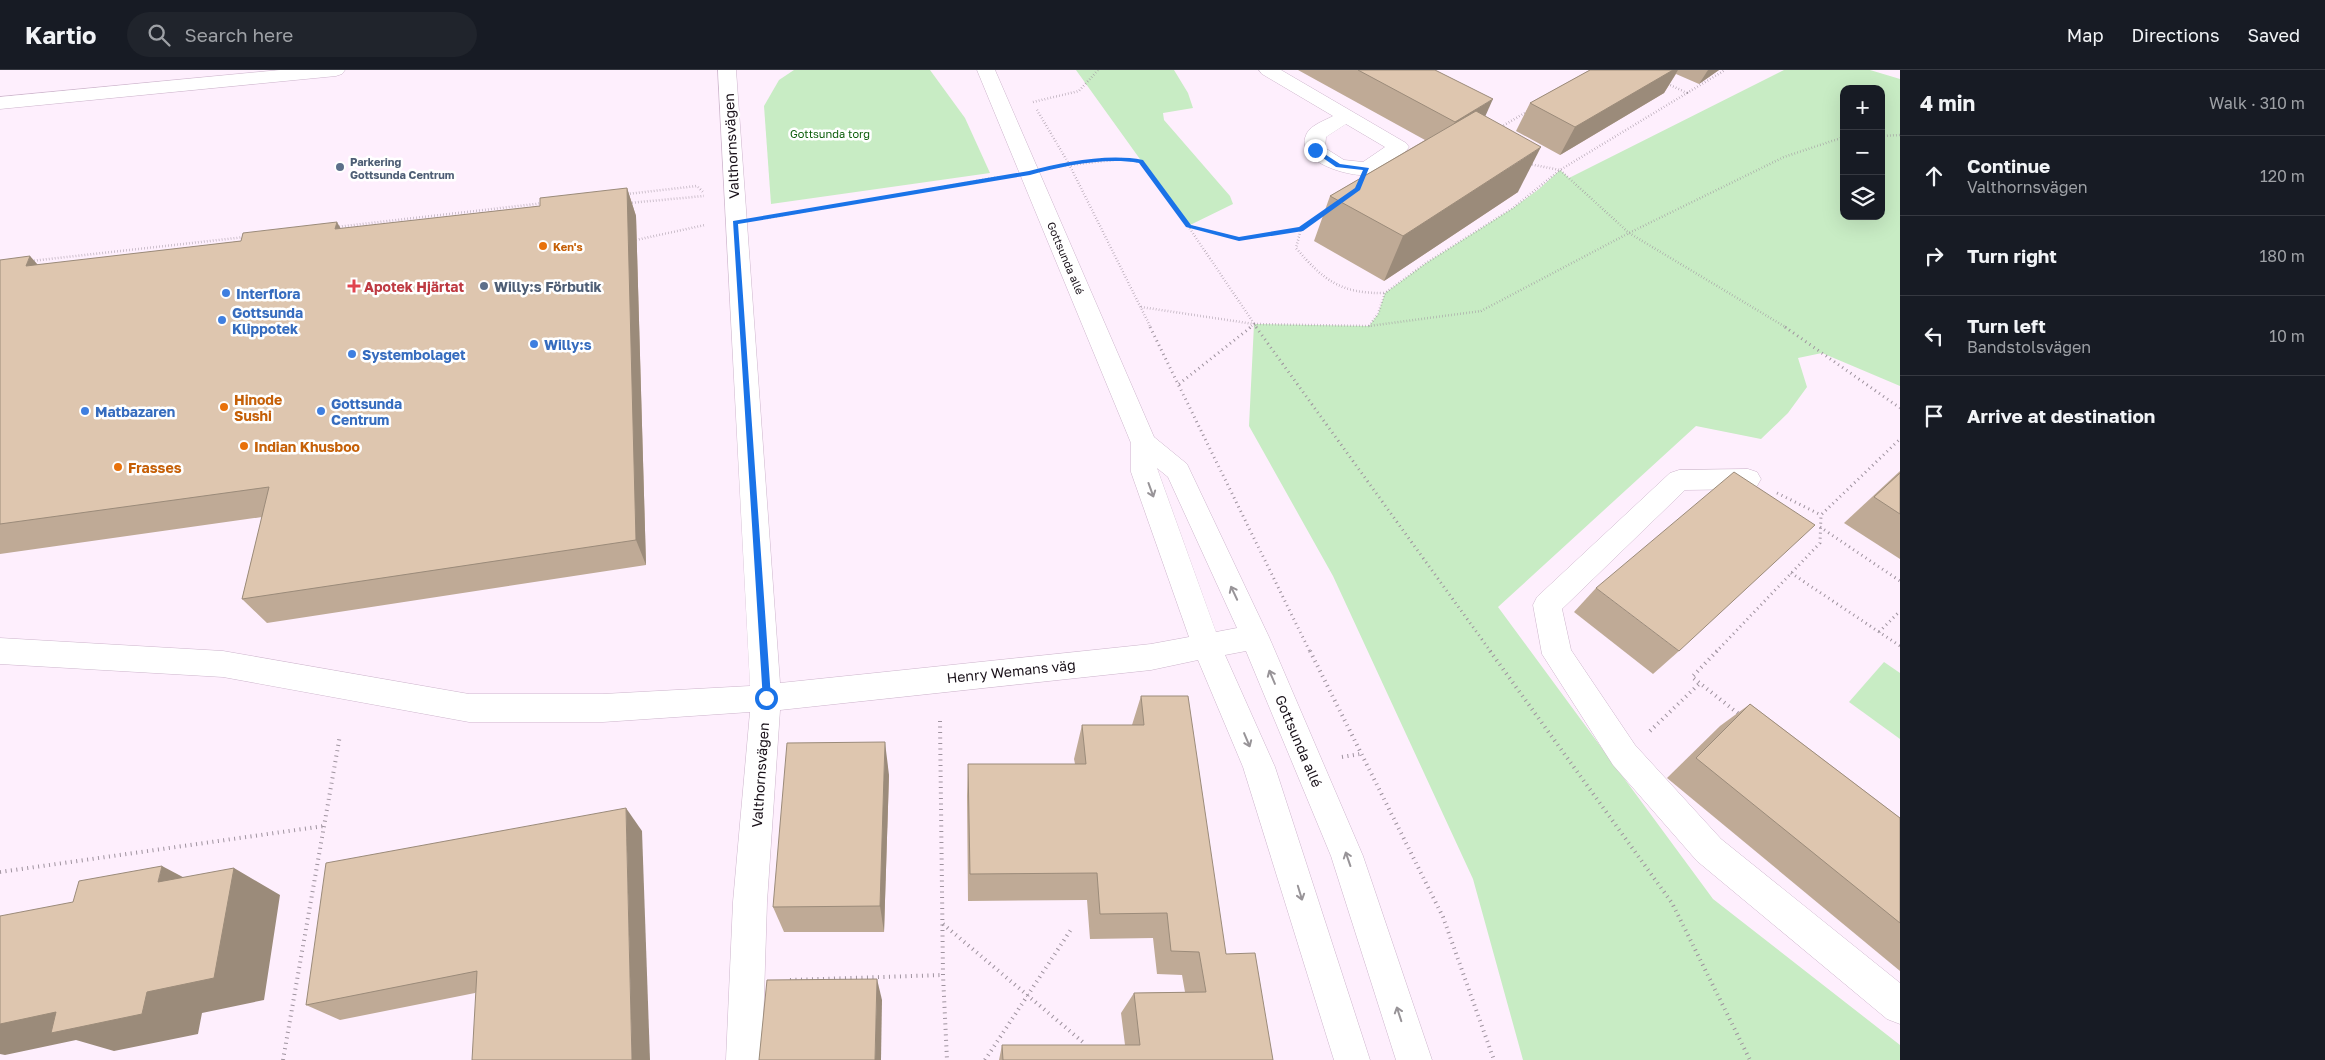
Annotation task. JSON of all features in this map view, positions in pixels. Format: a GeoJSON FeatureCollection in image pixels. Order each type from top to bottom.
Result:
{"type":"FeatureCollection","features":[{"type":"Feature","properties":{"kind":"street"},"geometry":{"type":"LineString","coordinates":[[0,103],[336,70]]}},
{"type":"Feature","properties":{"kind":"street","name":"Valthornsvägen"},"geometry":{"type":"LineString","coordinates":[[727,70],[722,223],[766,698],[750,902],[744,1060]]}},
{"type":"Feature","properties":{"kind":"street"},"geometry":{"type":"LineString","coordinates":[[1268,70],[1345,117],[1399,147],[1367,169],[1338,166],[1315,150],[1316,134],[1345,117]]}},
{"type":"Feature","properties":{"kind":"street","name":"Gottsunda allé"},"geometry":{"type":"LineString","coordinates":[[987,71],[1144,443],[1144,472],[1207,647],[1259,767],[1352,1060]]}},
{"type":"Feature","properties":{"kind":"street","name":"Gottsunda allé"},"geometry":{"type":"LineString","coordinates":[[1144,443],[1178,471],[1254,637],[1347,856],[1414,1060]]}},
{"type":"Feature","properties":{"kind":"street"},"geometry":{"type":"LineString","coordinates":[[1748,479],[1679,480],[1547,605],[1557,654],[1624,756],[1708,850],[1900,1006]]}},
{"type":"Feature","properties":{"kind":"street","name":"Henry Wemans väg"},"geometry":{"type":"LineString","coordinates":[[0,651],[223,664],[468,708],[603,708],[766,698],[1152,656],[1254,637]]}},
{"type":"Feature","properties":{"kind":"path"},"geometry":{"type":"LineString","coordinates":[[1033,102],[1079,91],[1098,70]]}},
{"type":"Feature","properties":{"kind":"path"},"geometry":{"type":"LineString","coordinates":[[1301,229],[1296,248],[1313,269],[1332,284],[1362,294],[1385,293],[1426,263],[1513,208],[1539,189],[1560,170],[1725,70]]}},
{"type":"Feature","properties":{"kind":"path"},"geometry":{"type":"LineString","coordinates":[[1663,82],[1688,94]]}},
{"type":"Feature","properties":{"kind":"path"},"geometry":{"type":"LineString","coordinates":[[1028,94],[1069,164],[1360,754],[1443,917],[1494,1060]]}},
{"type":"Feature","properties":{"kind":"path"},"geometry":{"type":"LineString","coordinates":[[1500,127],[1535,108]]}},
{"type":"Feature","properties":{"kind":"path"},"geometry":{"type":"LineString","coordinates":[[1885,136],[1900,135]]}},
{"type":"Feature","properties":{"kind":"path"},"geometry":{"type":"LineString","coordinates":[[1140,307],[1254,324],[1369,326],[1481,311],[1629,233],[1784,157],[1840,138]]}},
{"type":"Feature","properties":{"kind":"path"},"geometry":{"type":"LineString","coordinates":[[636,240],[722,223],[1030,173],[1069,164],[1123,159],[1141,162],[1188,226],[1254,324],[1672,903],[1750,1060]]}},
{"type":"Feature","properties":{"kind":"path"},"geometry":{"type":"LineString","coordinates":[[1526,163],[1560,170],[1629,233],[1774,319],[1900,408]]}},
{"type":"Feature","properties":{"kind":"path"},"geometry":{"type":"LineString","coordinates":[[1188,226],[1239,239],[1301,229],[1357,189],[1367,169]]}},
{"type":"Feature","properties":{"kind":"path"},"geometry":{"type":"LineString","coordinates":[[619,195],[697,186],[722,223]]}},
{"type":"Feature","properties":{"kind":"path"},"geometry":{"type":"LineString","coordinates":[[629,203],[704,194],[705,202]]}},
{"type":"Feature","properties":{"kind":"path"},"geometry":{"type":"LineString","coordinates":[[334,227],[550,203]]}},
{"type":"Feature","properties":{"kind":"path"},"geometry":{"type":"LineString","coordinates":[[30,261],[246,237]]}},
{"type":"Feature","properties":{"kind":"path"},"geometry":{"type":"LineString","coordinates":[[1369,326],[1378,314],[1385,293]]}},
{"type":"Feature","properties":{"kind":"path"},"geometry":{"type":"LineString","coordinates":[[1178,384],[1254,324]]}},
{"type":"Feature","properties":{"kind":"path"},"geometry":{"type":"LineString","coordinates":[[1745,719],[1698,684],[1692,677],[1820,543],[1821,515],[1900,439]]}},
{"type":"Feature","properties":{"kind":"path"},"geometry":{"type":"LineString","coordinates":[[1748,479],[1821,515]]}},
{"type":"Feature","properties":{"kind":"path"},"geometry":{"type":"LineString","coordinates":[[1820,527],[1900,581]]}},
{"type":"Feature","properties":{"kind":"path"},"geometry":{"type":"LineString","coordinates":[[1791,573],[1900,646]]}},
{"type":"Feature","properties":{"kind":"path"},"geometry":{"type":"LineString","coordinates":[[1879,632],[1900,612]]}},
{"type":"Feature","properties":{"kind":"path"},"geometry":{"type":"LineString","coordinates":[[1624,756],[1698,684]]}},
{"type":"Feature","properties":{"kind":"path"},"geometry":{"type":"LineString","coordinates":[[940,721],[943,975],[947,1060]]}},
{"type":"Feature","properties":{"kind":"path"},"geometry":{"type":"LineString","coordinates":[[283,1060],[340,735]]}},
{"type":"Feature","properties":{"kind":"path"},"geometry":{"type":"LineString","coordinates":[[0,872],[324,826]]}},
{"type":"Feature","properties":{"kind":"path"},"geometry":{"type":"LineString","coordinates":[[942,924],[1084,1043]]}},
{"type":"Feature","properties":{"kind":"path"},"geometry":{"type":"LineString","coordinates":[[986,1060],[1072,928]]}},
{"type":"Feature","properties":{"kind":"path"},"geometry":{"type":"LineString","coordinates":[[788,980],[943,975]]}},
{"type":"Feature","properties":{"kind":"green space","name":"Gottsunda torg"},"geometry":{"type":"Polygon","coordinates":[[[794,70],[930,70],[965,118],[990,173],[771,204],[764,106],[779,80],[794,70]]]}},
{"type":"Feature","properties":{"kind":"green space"},"geometry":{"type":"Polygon","coordinates":[[[1076,70],[1174,70],[1188,93],[1193,108],[1163,113],[1164,120],[1230,196],[1233,204],[1188,226],[1076,70]]]}},
{"type":"Feature","properties":{"kind":"green space"},"geometry":{"type":"Polygon","coordinates":[[[1784,70],[1870,70],[1900,79],[1900,386],[1822,353],[1798,358],[1807,387],[1788,413],[1761,439],[1696,426],[1498,607],[1713,899],[1900,1045],[1900,1060],[1523,1060],[1473,879],[1333,576],[1249,426],[1254,324],[1369,326],[1378,314],[1385,293],[1426,263],[1513,208],[1539,189],[1560,170],[1569,178],[1784,70]]]}},
{"type":"Feature","properties":{"kind":"green space"},"geometry":{"type":"Polygon","coordinates":[[[1884,662],[1900,673],[1900,739],[1849,702],[1884,662]]]}},
{"type":"Feature","properties":{"kind":"building"},"geometry":{"type":"Polygon","coordinates":[[[1358,70],[1435,70],[1493,99],[1455,122],[1358,70]]]}},
{"type":"Feature","properties":{"kind":"building"},"geometry":{"type":"Polygon","coordinates":[[[1590,70],[1673,70],[1575,127],[1530,103],[1590,70]]]}},
{"type":"Feature","properties":{"kind":"building"},"geometry":{"type":"Polygon","coordinates":[[[1476,111],[1541,147],[1403,236],[1330,196],[1476,111]]]}},
{"type":"Feature","properties":{"kind":"building","name":"Gottsunda Centrum"},"geometry":{"type":"Polygon","coordinates":[[[627,188],[636,540],[242,599],[269,487],[0,524],[0,260],[30,256],[26,266],[241,241],[243,233],[337,222],[335,229],[540,206],[540,198],[627,188]]]}},
{"type":"Feature","properties":{"kind":"building"},"geometry":{"type":"Polygon","coordinates":[[[1734,472],[1815,525],[1679,651],[1596,588],[1734,472]]]}},
{"type":"Feature","properties":{"kind":"building"},"geometry":{"type":"Polygon","coordinates":[[[1900,473],[1900,514],[1874,497],[1900,473]]]}},
{"type":"Feature","properties":{"kind":"building"},"geometry":{"type":"Polygon","coordinates":[[[1141,696],[1188,696],[1226,954],[1255,953],[1273,1060],[1003,1060],[1002,1045],[1140,1045],[1134,993],[1206,992],[1199,952],[1171,951],[1167,913],[1100,914],[1097,873],[970,874],[968,764],[1086,764],[1082,725],[1144,725],[1141,696]]]}},
{"type":"Feature","properties":{"kind":"building"},"geometry":{"type":"Polygon","coordinates":[[[1750,704],[1900,818],[1900,923],[1696,758],[1750,704]]]}},
{"type":"Feature","properties":{"kind":"building"},"geometry":{"type":"Polygon","coordinates":[[[885,742],[880,906],[773,907],[787,743],[885,742]]]}},
{"type":"Feature","properties":{"kind":"building"},"geometry":{"type":"Polygon","coordinates":[[[626,808],[632,1060],[472,1060],[477,971],[306,1005],[326,863],[626,808]]]}},
{"type":"Feature","properties":{"kind":"building"},"geometry":{"type":"Polygon","coordinates":[[[162,866],[158,882],[234,868],[214,978],[147,992],[142,1014],[51,1033],[56,1012],[0,1024],[0,916],[73,902],[79,881],[162,866]]]}},
{"type":"Feature","properties":{"kind":"building"},"geometry":{"type":"Polygon","coordinates":[[[877,979],[875,1060],[759,1060],[767,980],[877,979]]]}},
{"type":"Feature","properties":{"kind":"place","name":"Parkering Gottsunda Centrum"},"geometry":{"type":"Point","coordinates":[340,167]}},
{"type":"Feature","properties":{"kind":"place","name":"Ken's"},"geometry":{"type":"Point","coordinates":[543,246]}},
{"type":"Feature","properties":{"kind":"place","name":"Apotek Hjärtat"},"geometry":{"type":"Point","coordinates":[354,286]}},
{"type":"Feature","properties":{"kind":"place","name":"Willy:s Förbutik"},"geometry":{"type":"Point","coordinates":[484,286]}},
{"type":"Feature","properties":{"kind":"place","name":"Interflora"},"geometry":{"type":"Point","coordinates":[226,293]}},
{"type":"Feature","properties":{"kind":"place","name":"Gottsunda Klippotek"},"geometry":{"type":"Point","coordinates":[222,320]}},
{"type":"Feature","properties":{"kind":"place","name":"Willy:s"},"geometry":{"type":"Point","coordinates":[534,344]}},
{"type":"Feature","properties":{"kind":"place","name":"Systembolaget"},"geometry":{"type":"Point","coordinates":[352,354]}},
{"type":"Feature","properties":{"kind":"place","name":"Hinode Sushi"},"geometry":{"type":"Point","coordinates":[224,407]}},
{"type":"Feature","properties":{"kind":"place","name":"Matbazaren"},"geometry":{"type":"Point","coordinates":[85,411]}},
{"type":"Feature","properties":{"kind":"place","name":"Gottsunda Centrum"},"geometry":{"type":"Point","coordinates":[321,411]}},
{"type":"Feature","properties":{"kind":"place","name":"Indian Khusboo"},"geometry":{"type":"Point","coordinates":[244,446]}},
{"type":"Feature","properties":{"kind":"place","name":"Frasses"},"geometry":{"type":"Point","coordinates":[118,467]}},
{"type":"Feature","properties":{"kind":"route"},"geometry":{"type":"LineString","coordinates":[[766,698],[735,222],[1030,173],[1069,164],[1123,159],[1141,162],[1188,226],[1239,239],[1301,229],[1357,189],[1367,169],[1338,166],[1315,150]]}}]}
